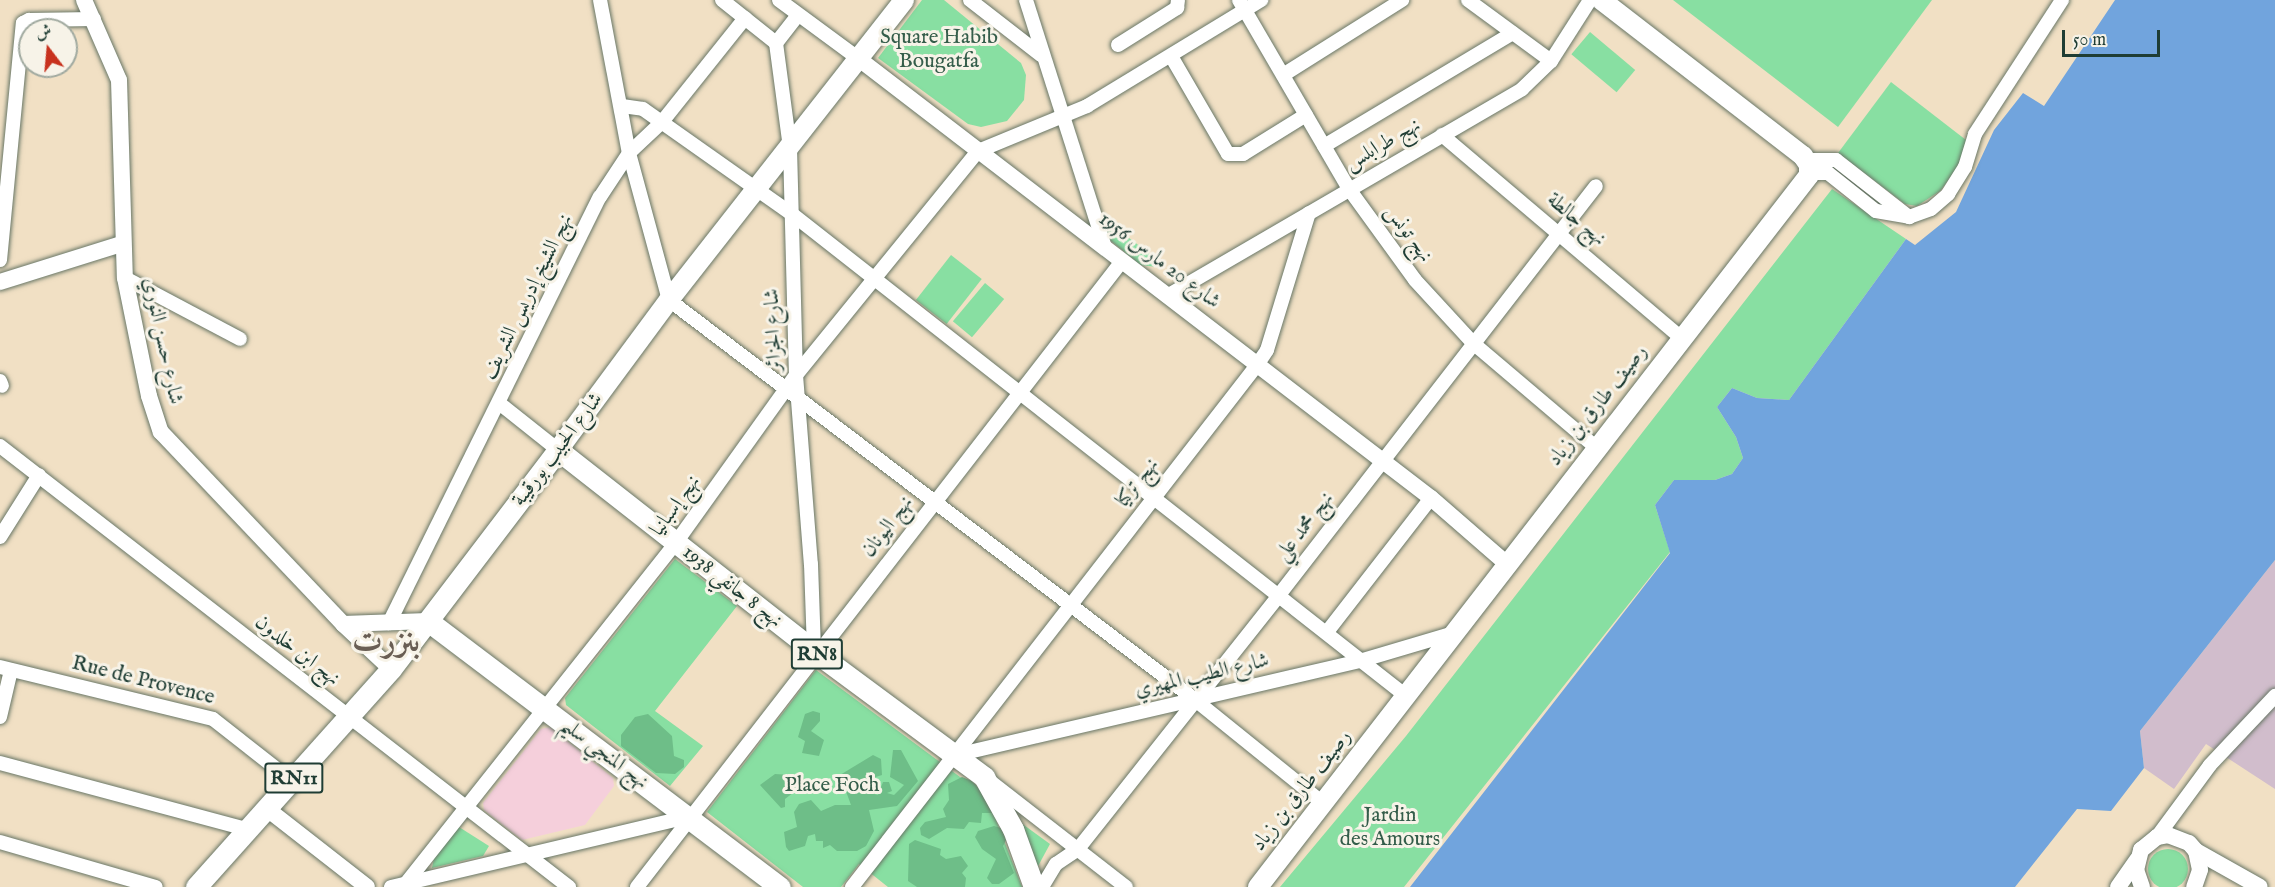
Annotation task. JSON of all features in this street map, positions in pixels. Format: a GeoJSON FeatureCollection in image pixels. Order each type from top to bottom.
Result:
{"type":"FeatureCollection","features":[{"type":"Feature","properties":{"kind":"main road","name":"شارع الحبيب بورقيبة"},"geometry":{"type":"LineString","coordinates":[[196,887],[391,669],[669,300],[904,0]]}},
{"type":"Feature","properties":{"kind":"main road"},"geometry":{"type":"LineString","coordinates":[[1601,0],[1808,166]]}},
{"type":"Feature","properties":{"kind":"main road","name":"رصيف طارق بن زياد"},"geometry":{"type":"LineString","coordinates":[[1258,887],[1681,338],[1808,166]]}},
{"type":"Feature","properties":{"kind":"main road","name":"نهج 8 جانفي 1938"},"geometry":{"type":"LineString","coordinates":[[558,450],[816,653],[984,777],[1013,829],[1034,887]]}},
{"type":"Feature","properties":{"kind":"main road","name":"نهج المنجي سليم"},"geometry":{"type":"LineString","coordinates":[[428,621],[780,887]]}},
{"type":"Feature","properties":{"kind":"street","name":"شارع حسن النوري"},"geometry":{"type":"LineString","coordinates":[[84,0],[111,57],[122,96],[122,244],[125,278],[149,396],[161,432],[343,624],[391,669]]}},
{"type":"Feature","properties":{"kind":"street"},"geometry":{"type":"LineString","coordinates":[[600,0],[622,106],[629,153],[669,300],[1194,699],[1323,803]]}},
{"type":"Feature","properties":{"kind":"street"},"geometry":{"type":"LineString","coordinates":[[722,0],[776,43],[798,15]]}},
{"type":"Feature","properties":{"kind":"street","name":"شارع 20 مارس 1956"},"geometry":{"type":"LineString","coordinates":[[779,0],[1431,498],[1507,564]]}},
{"type":"Feature","properties":{"kind":"street"},"geometry":{"type":"LineString","coordinates":[[970,0],[1041,55]]}},
{"type":"Feature","properties":{"kind":"street"},"geometry":{"type":"LineString","coordinates":[[1026,0],[1060,116],[1105,248]]}},
{"type":"Feature","properties":{"kind":"street"},"geometry":{"type":"LineString","coordinates":[[1118,45],[1177,8],[1178,0]]}},
{"type":"Feature","properties":{"kind":"street"},"geometry":{"type":"LineString","coordinates":[[978,151],[1087,106],[1171,56],[1242,5],[1261,0]]}},
{"type":"Feature","properties":{"kind":"street"},"geometry":{"type":"LineString","coordinates":[[1283,75],[1402,0]]}},
{"type":"Feature","properties":{"kind":"street"},"geometry":{"type":"LineString","coordinates":[[1468,0],[1551,61]]}},
{"type":"Feature","properties":{"kind":"street","name":"نهج طرابلس"},"geometry":{"type":"LineString","coordinates":[[1167,296],[1522,89],[1551,61],[1590,0]]}},
{"type":"Feature","properties":{"kind":"street"},"geometry":{"type":"LineString","coordinates":[[1808,166],[1828,173],[1876,211],[1909,217],[1932,209],[1948,194],[1965,167],[1975,134],[2062,0]]}},
{"type":"Feature","properties":{"kind":"street","name":"نهج تونس"},"geometry":{"type":"LineString","coordinates":[[1242,5],[1349,189],[1415,280],[1473,343],[1597,448]]}},
{"type":"Feature","properties":{"kind":"street","name":"نهج الشيخ إدريس الشريف"},"geometry":{"type":"LineString","coordinates":[[389,623],[500,403],[600,197],[629,153],[662,122],[745,18]]}},
{"type":"Feature","properties":{"kind":"street"},"geometry":{"type":"LineString","coordinates":[[0,260],[23,23],[29,20],[94,19]]}},
{"type":"Feature","properties":{"kind":"street"},"geometry":{"type":"LineString","coordinates":[[1324,146],[1514,33]]}},
{"type":"Feature","properties":{"kind":"street","name":"شارع الجزائر"},"geometry":{"type":"LineString","coordinates":[[776,43],[790,148],[796,375],[816,653]]}},
{"type":"Feature","properties":{"kind":"street"},"geometry":{"type":"LineString","coordinates":[[1171,56],[1228,154],[1243,154],[1306,115]]}},
{"type":"Feature","properties":{"kind":"street"},"geometry":{"type":"LineString","coordinates":[[622,106],[643,108],[756,191],[792,214],[872,280],[1363,660],[1406,696]]}},
{"type":"Feature","properties":{"kind":"street","name":"نهج جالطة"},"geometry":{"type":"LineString","coordinates":[[1442,135],[1559,232],[1681,338]]}},
{"type":"Feature","properties":{"kind":"street","name":"نهج إسبانيا"},"geometry":{"type":"LineString","coordinates":[[405,885],[547,710],[675,543],[796,375],[978,151]]}},
{"type":"Feature","properties":{"kind":"street","name":"نهج محمد علي"},"geometry":{"type":"LineString","coordinates":[[1042,887],[1050,870],[1078,849],[1194,699],[1279,595],[1596,186]]}},
{"type":"Feature","properties":{"kind":"street","name":"نهج تركيا"},"geometry":{"type":"LineString","coordinates":[[852,887],[956,755],[1152,497],[1257,365],[1267,350],[1309,213]]}},
{"type":"Feature","properties":{"kind":"street"},"geometry":{"type":"LineString","coordinates":[[0,282],[122,244]]}},
{"type":"Feature","properties":{"kind":"street","name":"نهج اليونان"},"geometry":{"type":"LineString","coordinates":[[637,887],[687,818],[1122,261]]}},
{"type":"Feature","properties":{"kind":"street"},"geometry":{"type":"LineString","coordinates":[[125,278],[240,339]]}},
{"type":"Feature","properties":{"kind":"street"},"geometry":{"type":"LineString","coordinates":[[500,403],[558,450]]}},
{"type":"Feature","properties":{"kind":"street","name":"نهج ابن خلدون"},"geometry":{"type":"LineString","coordinates":[[0,446],[569,887]]}},
{"type":"Feature","properties":{"kind":"street"},"geometry":{"type":"LineString","coordinates":[[0,537],[39,475]]}},
{"type":"Feature","properties":{"kind":"street"},"geometry":{"type":"LineString","coordinates":[[1327,632],[1431,498]]}},
{"type":"Feature","properties":{"kind":"street"},"geometry":{"type":"LineString","coordinates":[[343,624],[428,621]]}},
{"type":"Feature","properties":{"kind":"street","name":"شارع الطيب المهيري"},"geometry":{"type":"LineString","coordinates":[[956,755],[1363,660],[1426,644],[1455,632]]}},
{"type":"Feature","properties":{"kind":"street"},"geometry":{"type":"LineString","coordinates":[[0,717],[5,669]]}},
{"type":"Feature","properties":{"kind":"street","name":"Rue de Provence"},"geometry":{"type":"LineString","coordinates":[[5,669],[213,719],[292,781]]}},
{"type":"Feature","properties":{"kind":"street"},"geometry":{"type":"LineString","coordinates":[[2118,887],[2137,860],[2141,850],[2157,837],[2210,765],[2275,696]]}},
{"type":"Feature","properties":{"kind":"street"},"geometry":{"type":"LineString","coordinates":[[0,763],[247,829]]}},
{"type":"Feature","properties":{"kind":"street"},"geometry":{"type":"LineString","coordinates":[[984,777],[1126,887]]}},
{"type":"Feature","properties":{"kind":"street"},"geometry":{"type":"LineString","coordinates":[[266,808],[367,887]]}},
{"type":"Feature","properties":{"kind":"street"},"geometry":{"type":"LineString","coordinates":[[391,887],[687,818]]}},
{"type":"Feature","properties":{"kind":"street"},"geometry":{"type":"LineString","coordinates":[[2157,837],[2179,837],[2196,851],[2260,887]]}},
{"type":"Feature","properties":{"kind":"street"},"geometry":{"type":"LineString","coordinates":[[0,842],[156,887]]}},
{"type":"Feature","properties":{"kind":"street"},"geometry":{"type":"LineString","coordinates":[[2194,887],[2200,870],[2196,851]]}},
{"type":"Feature","properties":{"kind":"street"},"geometry":{"type":"LineString","coordinates":[[2137,860],[2142,887]]}},
{"type":"Feature","properties":{"kind":"shaded area"},"geometry":{"type":"Polygon","coordinates":[[[2275,560],[2275,789],[2206,744],[2174,789],[2144,768],[2140,731],[2275,560]]]}},
{"type":"Feature","properties":{"kind":"shaded area"},"geometry":{"type":"Polygon","coordinates":[[[550,727],[613,778],[614,786],[585,825],[522,840],[484,810],[483,803],[541,729],[550,727]]]}},
{"type":"Feature","properties":{"kind":"green space","name":"Square Habib Bougatfa"},"geometry":{"type":"Polygon","coordinates":[[[922,0],[944,0],[1021,63],[1026,75],[1024,100],[1007,121],[981,127],[968,124],[878,58],[922,0]]]}},
{"type":"Feature","properties":{"kind":"green space"},"geometry":{"type":"Polygon","coordinates":[[[1673,0],[1932,0],[1838,127],[1673,0]]]}},
{"type":"Feature","properties":{"kind":"green space"},"geometry":{"type":"Polygon","coordinates":[[[1590,32],[1635,70],[1617,92],[1571,54],[1590,32]]]}},
{"type":"Feature","properties":{"kind":"green space"},"geometry":{"type":"Polygon","coordinates":[[[1891,82],[1966,140],[1959,166],[1940,191],[1917,206],[1905,204],[1838,153],[1891,82]]]}},
{"type":"Feature","properties":{"kind":"green space","name":"Jardin des Amours"},"geometry":{"type":"Polygon","coordinates":[[[1832,189],[1906,239],[1789,400],[1757,398],[1732,388],[1717,407],[1736,437],[1743,458],[1732,474],[1715,480],[1674,480],[1655,505],[1670,552],[1404,887],[1280,887],[1406,736],[1832,189]]]}},
{"type":"Feature","properties":{"kind":"green space"},"geometry":{"type":"Polygon","coordinates":[[[1111,224],[1159,261],[1157,267],[1140,265],[1109,239],[1106,231],[1111,224]]]}},
{"type":"Feature","properties":{"kind":"green space"},"geometry":{"type":"Polygon","coordinates":[[[951,255],[982,279],[947,324],[916,300],[951,255]]]}},
{"type":"Feature","properties":{"kind":"green space"},"geometry":{"type":"Polygon","coordinates":[[[985,283],[1004,299],[972,337],[953,321],[985,283]]]}},
{"type":"Feature","properties":{"kind":"green space"},"geometry":{"type":"Polygon","coordinates":[[[675,559],[737,606],[655,711],[703,746],[670,786],[566,705],[565,698],[675,559]]]}},
{"type":"Feature","properties":{"kind":"green space","name":"Place Foch"},"geometry":{"type":"Polygon","coordinates":[[[816,670],[987,797],[1022,887],[888,887],[859,864],[841,887],[803,887],[707,812],[816,670]]]}},
{"type":"Feature","properties":{"kind":"green space"},"geometry":{"type":"Polygon","coordinates":[[[813,711],[820,713],[820,721],[811,731],[824,740],[819,756],[802,753],[805,741],[798,737],[805,714],[813,711]]]}},
{"type":"Feature","properties":{"kind":"green space"},"geometry":{"type":"Polygon","coordinates":[[[648,714],[672,736],[674,756],[684,760],[684,767],[675,774],[656,773],[621,746],[621,735],[635,717],[648,714]]]}},
{"type":"Feature","properties":{"kind":"green space"},"geometry":{"type":"Polygon","coordinates":[[[893,750],[901,750],[918,781],[897,806],[869,810],[874,831],[866,846],[857,851],[837,851],[830,845],[823,848],[823,841],[816,841],[815,834],[808,836],[805,846],[789,851],[786,847],[784,832],[797,827],[794,812],[799,804],[811,800],[821,811],[835,805],[851,805],[840,775],[873,755],[881,759],[882,775],[866,780],[868,786],[863,791],[878,795],[883,782],[889,782],[892,791],[887,793],[894,795],[904,785],[890,777],[893,750]]]}},
{"type":"Feature","properties":{"kind":"green space"},"geometry":{"type":"Polygon","coordinates":[[[775,774],[792,775],[798,781],[798,789],[785,799],[785,807],[781,808],[760,785],[775,774]]]}},
{"type":"Feature","properties":{"kind":"green space"},"geometry":{"type":"Polygon","coordinates":[[[962,777],[972,781],[994,805],[992,813],[982,813],[981,823],[969,822],[964,829],[947,828],[929,839],[921,835],[920,828],[925,822],[946,817],[943,809],[949,800],[948,784],[962,777]]]}},
{"type":"Feature","properties":{"kind":"green space"},"geometry":{"type":"Polygon","coordinates":[[[1017,820],[1050,844],[1037,868],[1017,820]]]}},
{"type":"Feature","properties":{"kind":"green space"},"geometry":{"type":"Polygon","coordinates":[[[994,826],[1001,828],[1006,840],[1003,846],[1014,873],[999,884],[992,884],[987,878],[996,859],[982,849],[975,837],[978,831],[994,826]]]}},
{"type":"Feature","properties":{"kind":"green space"},"geometry":{"type":"Polygon","coordinates":[[[459,827],[489,846],[483,856],[432,868],[436,849],[459,827]]]}},
{"type":"Feature","properties":{"kind":"green space"},"geometry":{"type":"Polygon","coordinates":[[[915,840],[941,849],[940,855],[946,859],[961,856],[968,866],[962,873],[966,878],[965,887],[917,887],[908,881],[909,844],[915,840]]]}},
{"type":"Feature","properties":{"kind":"green space"},"geometry":{"type":"Polygon","coordinates":[[[2168,849],[2176,850],[2182,855],[2187,861],[2187,877],[2182,883],[2176,888],[2168,889],[2160,888],[2154,883],[2149,877],[2148,869],[2149,861],[2154,855],[2160,850],[2168,849]]]}},
{"type":"Feature","properties":{"kind":"water"},"geometry":{"type":"Polygon","coordinates":[[[2115,0],[2275,0],[2275,560],[2140,731],[2144,768],[2111,811],[2077,809],[2015,887],[1410,887],[1670,553],[1655,505],[1674,480],[1715,480],[1732,474],[1743,458],[1736,437],[1717,407],[1732,388],[1757,398],[1789,400],[1906,239],[1915,245],[1956,212],[1994,130],[2023,93],[2044,106],[2115,0]]]}},
{"type":"Feature","properties":{"kind":"district","name":"بنزرت"},"geometry":{"type":"Point","coordinates":[386,643]}}]}
